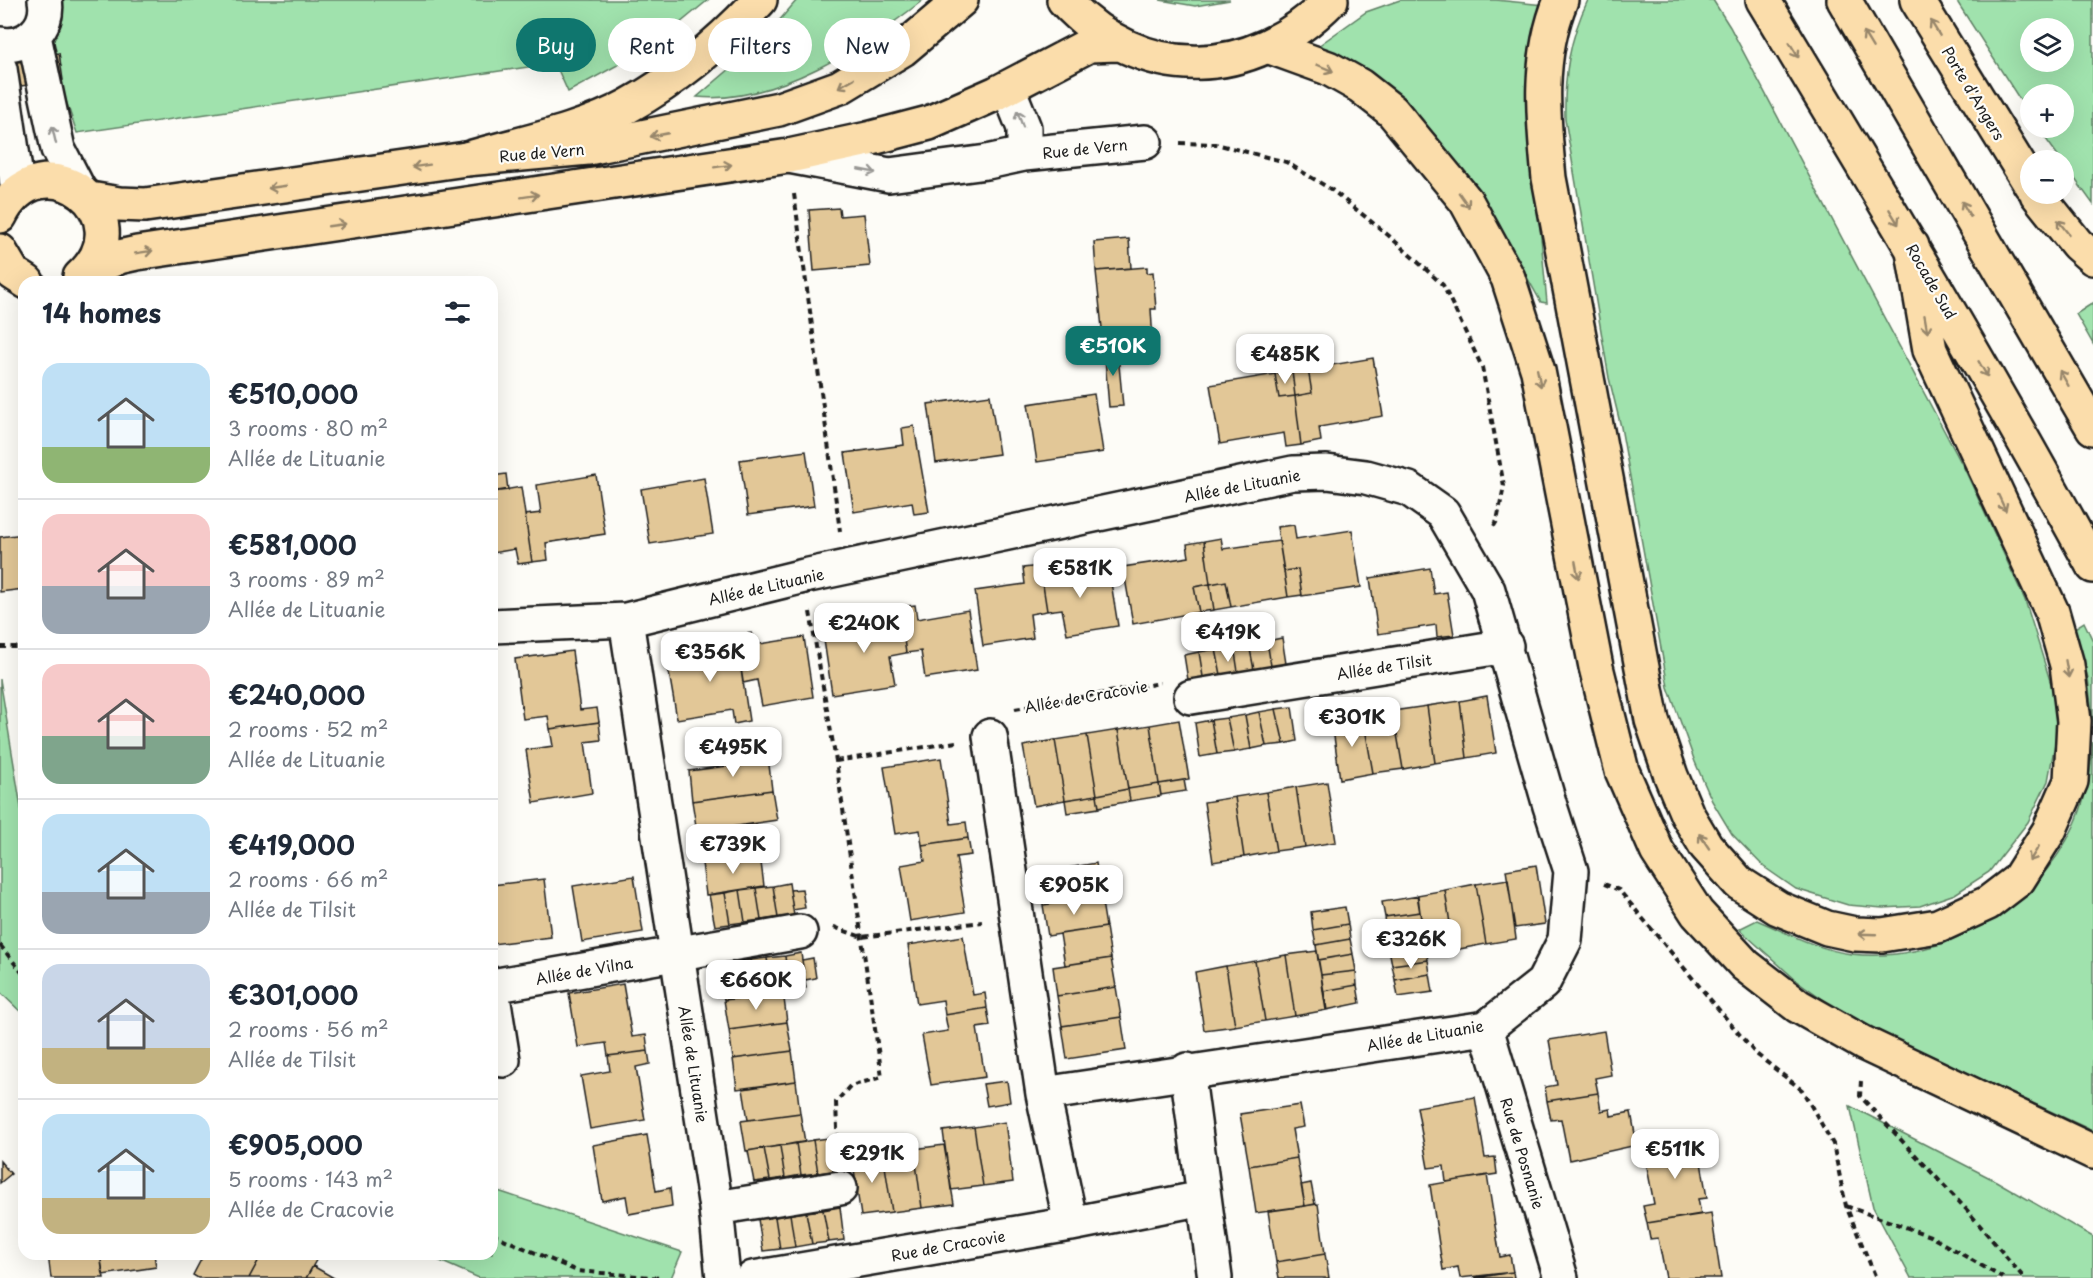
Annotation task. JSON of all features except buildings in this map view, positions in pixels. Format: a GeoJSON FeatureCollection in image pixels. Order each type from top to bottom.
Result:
{"type":"FeatureCollection","features":[{"type":"Feature","properties":{"kind":"main road"},"geometry":{"type":"LineString","coordinates":[[466,159],[585,124],[627,107],[703,55],[735,27],[760,0]]}},
{"type":"Feature","properties":{"kind":"main road","name":"Rue de Vern"},"geometry":{"type":"LineString","coordinates":[[9,204],[31,184],[47,181],[63,182],[84,194],[119,204],[145,205],[466,159],[588,148],[684,130],[810,99],[840,87],[903,49],[961,0]]}},
{"type":"Feature","properties":{"kind":"main road"},"geometry":{"type":"LineString","coordinates":[[1065,0],[1083,20],[1118,44],[1155,57],[1194,63],[1233,59],[1270,47],[1308,24],[1331,0]]}},
{"type":"Feature","properties":{"kind":"main road"},"geometry":{"type":"LineString","coordinates":[[1561,0],[1552,21],[1543,66],[1543,121],[1549,178],[1652,720],[1687,814],[1706,846],[1739,883],[1778,908],[1827,928],[1855,934],[1882,934],[1938,926],[1988,903],[2018,880],[2049,831],[2070,781],[2074,721],[2067,665],[2052,612],[1930,350],[1912,246]]}},
{"type":"Feature","properties":{"kind":"main road","name":"Rocade Sud"},"geometry":{"type":"LineString","coordinates":[[1763,0],[1912,246],[2037,462],[2093,566]]}},
{"type":"Feature","properties":{"kind":"main road"},"geometry":{"type":"LineString","coordinates":[[1844,0],[2093,428]]}},
{"type":"Feature","properties":{"kind":"main road","name":"Porte d'Angers"},"geometry":{"type":"LineString","coordinates":[[1917,0],[2020,167]]}},
{"type":"Feature","properties":{"kind":"main road","name":"Rue de Vern"},"geometry":{"type":"LineString","coordinates":[[80,276],[119,257],[137,253],[789,156],[868,140],[929,123],[1008,88],[1089,45],[1118,44]]}},
{"type":"Feature","properties":{"kind":"main road"},"geometry":{"type":"LineString","coordinates":[[1270,47],[1328,68],[1360,86],[1392,111],[1466,201],[1508,278],[1538,371],[1599,678],[1622,771],[1658,851],[1697,913],[1745,965],[1798,1006],[1863,1043],[2093,1152]]}},
{"type":"Feature","properties":{"kind":"main road","name":"Rue de Vern"},"geometry":{"type":"LineString","coordinates":[[80,276],[99,256],[102,227],[98,212],[84,194]]}},
{"type":"Feature","properties":{"kind":"main road"},"geometry":{"type":"LineString","coordinates":[[2045,204],[2077,244],[2093,258]]}},
{"type":"Feature","properties":{"kind":"main road"},"geometry":{"type":"LineString","coordinates":[[0,251],[13,273],[18,276]]}},
{"type":"Feature","properties":{"kind":"main road"},"geometry":{"type":"LineString","coordinates":[[0,279],[18,281]]}},
{"type":"Feature","properties":{"kind":"street"},"geometry":{"type":"LineString","coordinates":[[0,44],[14,45],[34,36],[45,16],[45,0]]}},
{"type":"Feature","properties":{"kind":"street"},"geometry":{"type":"LineString","coordinates":[[34,36],[58,149],[84,194]]}},
{"type":"Feature","properties":{"kind":"street"},"geometry":{"type":"LineString","coordinates":[[0,69],[9,204]]}},
{"type":"Feature","properties":{"kind":"street","name":"Rue de Vern"},"geometry":{"type":"LineString","coordinates":[[1008,88],[1024,128],[1024,154]]}},
{"type":"Feature","properties":{"kind":"street","name":"Rue de Vern"},"geometry":{"type":"LineString","coordinates":[[789,156],[889,175],[987,162],[1024,154],[1145,142]]}},
{"type":"Feature","properties":{"kind":"street","name":"Allée de Lituanie"},"geometry":{"type":"LineString","coordinates":[[723,1278],[716,1208],[626,620],[804,576],[1304,472],[1366,477],[1409,489],[1443,513],[1488,590],[1506,646],[1550,806],[1572,872],[1565,940],[1543,983],[1486,1028],[1187,1070],[1043,1094]]}},
{"type":"Feature","properties":{"kind":"street"},"geometry":{"type":"LineString","coordinates":[[498,626],[626,620]]}},
{"type":"Feature","properties":{"kind":"street","name":"Allée de Tilsit"},"geometry":{"type":"LineString","coordinates":[[1191,697],[1506,646]]}},
{"type":"Feature","properties":{"kind":"street"},"geometry":{"type":"LineString","coordinates":[[990,736],[1043,1094],[1071,1224]]}},
{"type":"Feature","properties":{"kind":"street","name":"Allée de Vilna"},"geometry":{"type":"LineString","coordinates":[[498,987],[800,932]]}},
{"type":"Feature","properties":{"kind":"street","name":"Allée de Vilna"},"geometry":{"type":"LineString","coordinates":[[498,1027],[503,1060]]}},
{"type":"Feature","properties":{"kind":"street","name":"Rue de Posnanie"},"geometry":{"type":"LineString","coordinates":[[1486,1028],[1561,1278]]}},
{"type":"Feature","properties":{"kind":"street"},"geometry":{"type":"LineString","coordinates":[[1187,1070],[1215,1278]]}},
{"type":"Feature","properties":{"kind":"street"},"geometry":{"type":"LineString","coordinates":[[716,1208],[840,1188]]}},
{"type":"Feature","properties":{"kind":"street","name":"Rue de Cracovie"},"geometry":{"type":"LineString","coordinates":[[753,1278],[1071,1224],[1203,1198]]}},
{"type":"Feature","properties":{"kind":"path"},"geometry":{"type":"LineString","coordinates":[[1145,142],[1216,144],[1286,162],[1332,190],[1388,235],[1443,285],[1482,367],[1504,486],[1497,521],[1469,558]]}},
{"type":"Feature","properties":{"kind":"path"},"geometry":{"type":"LineString","coordinates":[[793,188],[845,568]]}},
{"type":"Feature","properties":{"kind":"path"},"geometry":{"type":"LineString","coordinates":[[804,576],[836,761],[882,1077],[850,1086],[836,1102],[840,1188]]}},
{"type":"Feature","properties":{"kind":"path"},"geometry":{"type":"LineString","coordinates":[[0,647],[18,647]]}},
{"type":"Feature","properties":{"kind":"path","name":"Allée de Cracovie"},"geometry":{"type":"LineString","coordinates":[[990,736],[1016,708],[1169,681],[1191,697]]}},
{"type":"Feature","properties":{"kind":"path"},"geometry":{"type":"LineString","coordinates":[[836,761],[990,736]]}},
{"type":"Feature","properties":{"kind":"path"},"geometry":{"type":"LineString","coordinates":[[1572,872],[1619,890],[1755,1053],[1802,1090],[1833,1144],[1846,1206],[1876,1278]]}},
{"type":"Feature","properties":{"kind":"path"},"geometry":{"type":"LineString","coordinates":[[862,938],[1016,918]]}},
{"type":"Feature","properties":{"kind":"path"},"geometry":{"type":"LineString","coordinates":[[0,945],[18,968]]}},
{"type":"Feature","properties":{"kind":"path"},"geometry":{"type":"LineString","coordinates":[[1863,1043],[1860,1096],[1966,1209],[2024,1278]]}},
{"type":"Feature","properties":{"kind":"path"},"geometry":{"type":"LineString","coordinates":[[1846,1206],[1930,1236],[2003,1278]]}},
{"type":"Feature","properties":{"kind":"path"},"geometry":{"type":"LineString","coordinates":[[498,1237],[577,1271],[662,1278]]}},
{"type":"Feature","properties":{"kind":"green space"},"geometry":{"type":"Polygon","coordinates":[[[63,0],[708,0],[686,18],[608,18],[608,70],[568,92],[559,72],[596,72],[596,18],[516,18],[516,69],[77,133],[59,80],[62,79],[59,53],[55,54],[54,40],[63,19],[63,0]]]}},
{"type":"Feature","properties":{"kind":"green space"},"geometry":{"type":"Polygon","coordinates":[[[797,0],[923,0],[900,18],[824,18],[824,65],[812,71],[812,18],[781,18],[797,0]]]}},
{"type":"Feature","properties":{"kind":"green space"},"geometry":{"type":"Polygon","coordinates":[[[1160,0],[1230,0],[1195,6],[1160,0]]]}},
{"type":"Feature","properties":{"kind":"green space"},"geometry":{"type":"Polygon","coordinates":[[[1400,0],[1496,0],[1544,5],[1537,194],[1547,303],[1541,302],[1477,189],[1436,136],[1392,89],[1367,69],[1318,46],[1366,12],[1400,0]]]}},
{"type":"Feature","properties":{"kind":"green space"},"geometry":{"type":"Polygon","coordinates":[[[1588,0],[1713,0],[1730,27],[1965,470],[2025,600],[2056,700],[2056,738],[2048,781],[2028,822],[1989,872],[1955,894],[1920,906],[1883,908],[1848,905],[1796,889],[1764,867],[1732,834],[1712,801],[1695,762],[1668,687],[1621,427],[1609,378],[1565,119],[1569,58],[1576,29],[1588,0]]]}},
{"type":"Feature","properties":{"kind":"green space"},"geometry":{"type":"Polygon","coordinates":[[[1956,0],[2093,0],[2093,204],[2074,178],[2074,150],[2054,150],[2045,138],[2074,138],[2074,84],[2020,84],[2020,100],[1956,0]]]}},
{"type":"Feature","properties":{"kind":"green space"},"geometry":{"type":"Polygon","coordinates":[[[726,72],[810,72],[757,92],[726,97],[697,97],[726,72]]]}},
{"type":"Feature","properties":{"kind":"green space"},"geometry":{"type":"Polygon","coordinates":[[[2093,303],[2093,344],[2076,314],[2093,303]]]}},
{"type":"Feature","properties":{"kind":"green space"},"geometry":{"type":"Polygon","coordinates":[[[2084,622],[2093,641],[2093,724],[2088,678],[2073,629],[2084,622]]]}},
{"type":"Feature","properties":{"kind":"green space"},"geometry":{"type":"Polygon","coordinates":[[[0,679],[18,789],[18,1009],[0,992],[0,679]]]}},
{"type":"Feature","properties":{"kind":"green space"},"geometry":{"type":"Polygon","coordinates":[[[2093,742],[2093,1131],[1891,1037],[1834,1007],[1796,980],[1739,929],[1757,920],[1827,949],[1851,954],[1885,955],[1919,950],[1951,940],[1982,924],[2011,905],[2036,882],[2057,855],[2074,826],[2082,806],[2093,742]]]}},
{"type":"Feature","properties":{"kind":"green space"},"geometry":{"type":"Polygon","coordinates":[[[1850,1106],[1996,1181],[2093,1237],[2093,1278],[1911,1278],[1873,1207],[1850,1106]]]}},
{"type":"Feature","properties":{"kind":"green space"},"geometry":{"type":"Polygon","coordinates":[[[498,1191],[682,1252],[671,1278],[479,1278],[438,1260],[498,1260],[498,1191]]]}}]}
